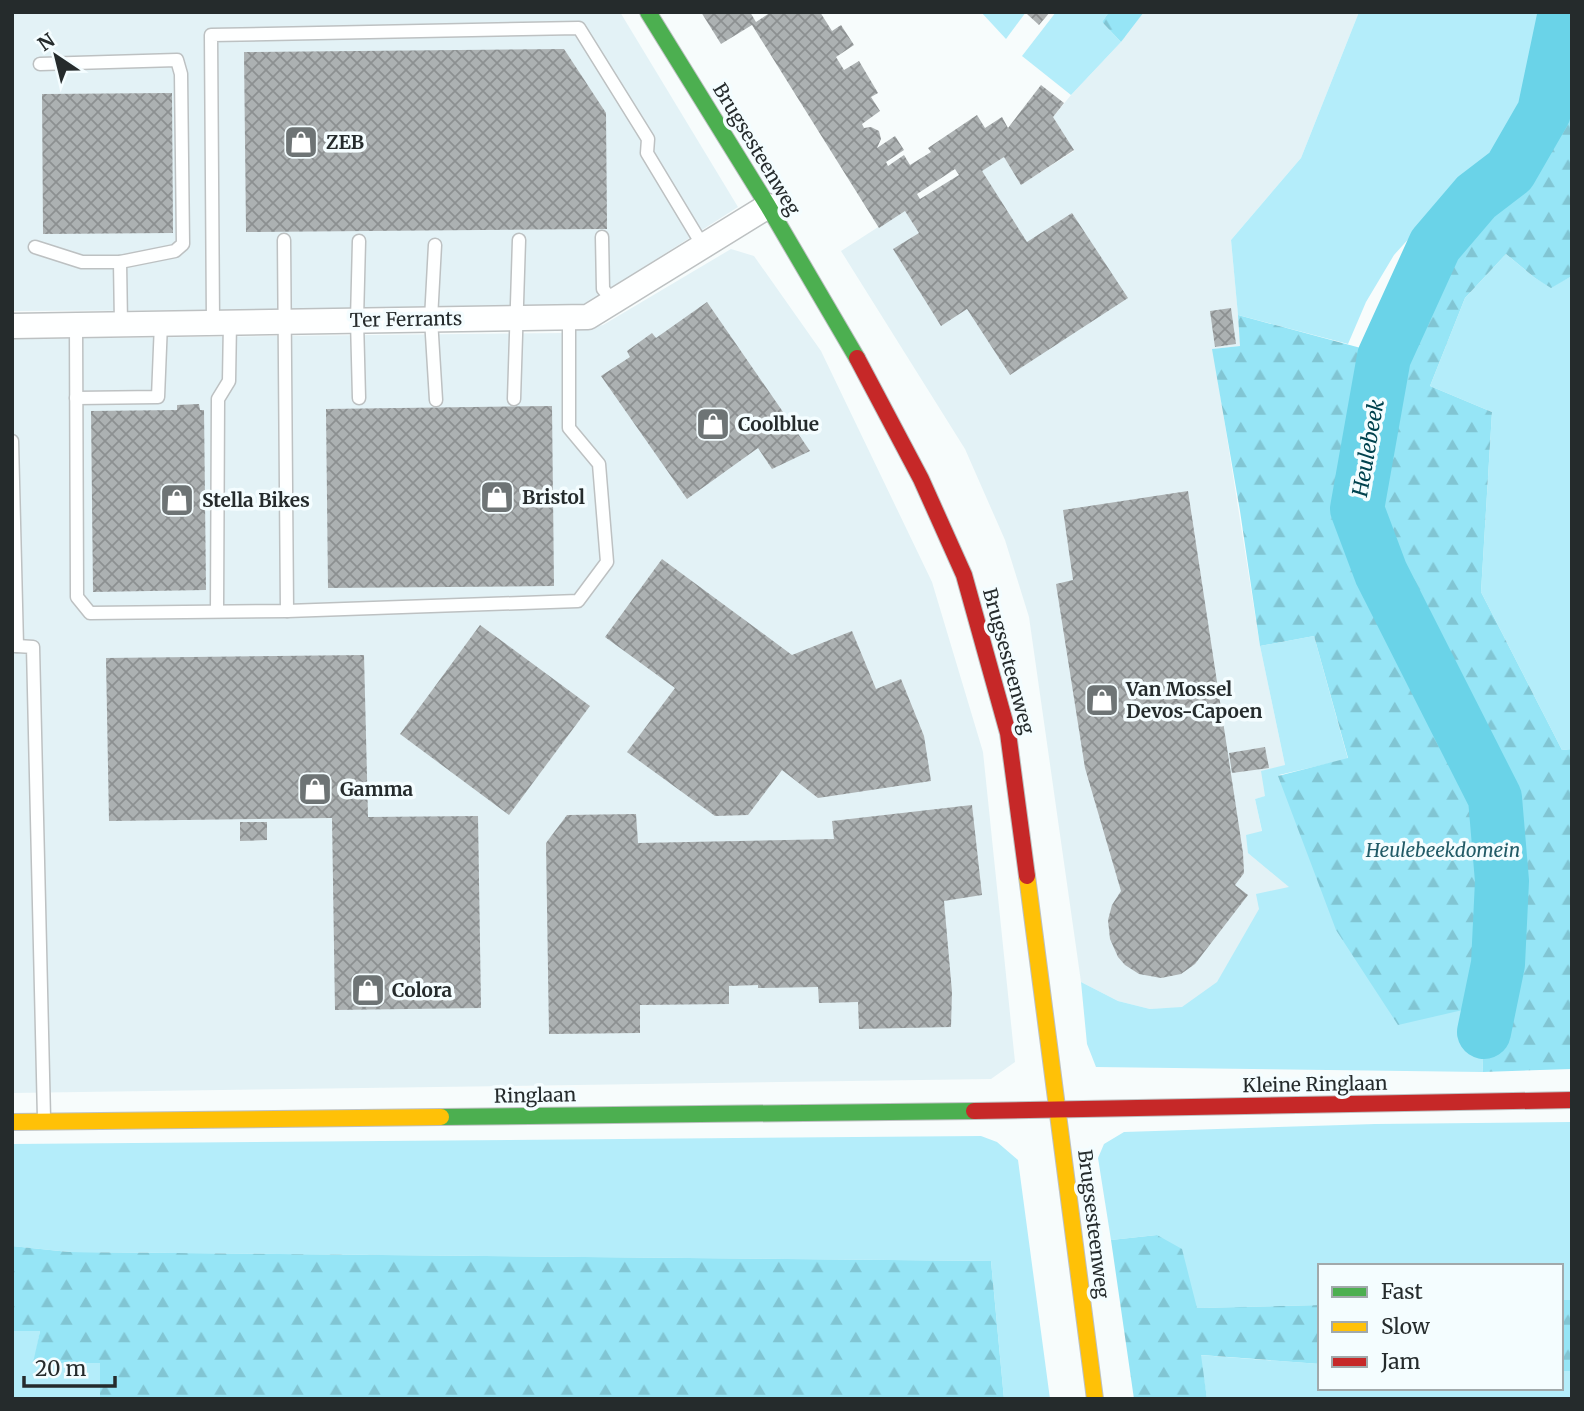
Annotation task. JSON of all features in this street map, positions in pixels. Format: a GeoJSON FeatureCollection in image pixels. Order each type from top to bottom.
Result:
{"type":"FeatureCollection","features":[{"type":"Feature","properties":{"kind":"main road","name":"Brugsesteenweg"},"geometry":{"type":"LineString","coordinates":[[648,12],[768,206],[873,386],[921,479],[964,575],[1009,733],[1095,1399]]}},
{"type":"Feature","properties":{"kind":"main road","name":"Kleine Ringlaan"},"geometry":{"type":"LineString","coordinates":[[1058,1110],[1572,1100]]}},
{"type":"Feature","properties":{"kind":"main road","name":"Ringlaan"},"geometry":{"type":"LineString","coordinates":[[12,1122],[1058,1110]]}},
{"type":"Feature","properties":{"kind":"street","name":"Ter Ferrants"},"geometry":{"type":"LineString","coordinates":[[12,326],[588,317],[768,206]]}},
{"type":"Feature","properties":{"kind":"lane"},"geometry":{"type":"LineString","coordinates":[[218,611],[218,399],[229,381],[222,322],[211,35],[579,28],[648,139],[647,153],[703,246]]}},
{"type":"Feature","properties":{"kind":"lane"},"geometry":{"type":"LineString","coordinates":[[35,247],[82,262],[120,262],[175,251],[183,244],[181,74],[177,60],[40,64]]}},
{"type":"Feature","properties":{"kind":"lane"},"geometry":{"type":"LineString","coordinates":[[602,237],[603,289],[613,301]]}},
{"type":"Feature","properties":{"kind":"lane"},"geometry":{"type":"LineString","coordinates":[[284,240],[287,611]]}},
{"type":"Feature","properties":{"kind":"lane"},"geometry":{"type":"LineString","coordinates":[[514,400],[519,240]]}},
{"type":"Feature","properties":{"kind":"lane"},"geometry":{"type":"LineString","coordinates":[[359,241],[359,398]]}},
{"type":"Feature","properties":{"kind":"lane"},"geometry":{"type":"LineString","coordinates":[[435,244],[431,319],[436,400]]}},
{"type":"Feature","properties":{"kind":"lane"},"geometry":{"type":"LineString","coordinates":[[120,262],[121,324]]}},
{"type":"Feature","properties":{"kind":"lane"},"geometry":{"type":"LineString","coordinates":[[76,324],[78,597],[90,613],[287,611],[579,601],[607,562],[599,464],[569,428],[569,317]]}},
{"type":"Feature","properties":{"kind":"lane"},"geometry":{"type":"LineString","coordinates":[[76,398],[158,397],[160,323]]}},
{"type":"Feature","properties":{"kind":"lane"},"geometry":{"type":"LineString","coordinates":[[12,441],[15,646],[33,647],[44,1121]]}},
{"type":"Feature","properties":{"kind":"shaded area"},"geometry":{"type":"Polygon","coordinates":[[[12,12],[620,12],[738,207],[586,304],[562,309],[12,311],[12,12]]]}},
{"type":"Feature","properties":{"kind":"shaded area"},"geometry":{"type":"Polygon","coordinates":[[[981,12],[1026,12],[1006,39],[981,12]]]}},
{"type":"Feature","properties":{"kind":"shaded area"},"geometry":{"type":"Polygon","coordinates":[[[1056,12],[1109,12],[1102,22],[1121,42],[1071,95],[1022,56],[1056,12]]]}},
{"type":"Feature","properties":{"kind":"shaded area"},"geometry":{"type":"Polygon","coordinates":[[[1144,12],[1359,12],[1301,158],[1231,240],[1241,346],[1213,349],[1260,646],[1285,765],[1266,796],[1255,799],[1262,832],[1290,887],[1260,909],[1217,983],[1182,1008],[1150,1009],[1118,1001],[1081,982],[1029,617],[1005,540],[965,449],[841,251],[959,175],[963,182],[1004,157],[1022,184],[1074,151],[1053,117],[1121,42],[1144,12]]]}},
{"type":"Feature","properties":{"kind":"shaded area"},"geometry":{"type":"Polygon","coordinates":[[[1359,12],[1557,12],[1555,32],[1524,114],[1504,143],[1461,181],[1394,255],[1366,302],[1348,344],[1238,315],[1231,240],[1301,158],[1359,12]]]}},
{"type":"Feature","properties":{"kind":"shaded area"},"geometry":{"type":"Polygon","coordinates":[[[731,249],[754,256],[821,351],[932,582],[983,752],[1015,1062],[991,1079],[12,1093],[12,339],[565,333],[603,325],[731,249]]]}},
{"type":"Feature","properties":{"kind":"shaded area"},"geometry":{"type":"Polygon","coordinates":[[[1506,254],[1535,278],[1551,287],[1572,276],[1572,749],[1562,750],[1481,592],[1492,412],[1430,386],[1465,298],[1506,254]]]}},
{"type":"Feature","properties":{"kind":"shaded area"},"geometry":{"type":"Polygon","coordinates":[[[1314,636],[1348,759],[1279,775],[1480,1006],[1483,1072],[1096,1067],[1087,1044],[1081,982],[1118,1001],[1150,1009],[1182,1007],[1217,982],[1259,909],[1256,894],[1289,887],[1248,853],[1246,835],[1262,831],[1255,799],[1265,796],[1261,771],[1285,765],[1260,646],[1314,636]]]}},
{"type":"Feature","properties":{"kind":"shaded area"},"geometry":{"type":"Polygon","coordinates":[[[1572,1122],[1572,1300],[1563,1300],[1563,1264],[1318,1264],[1318,1305],[1197,1308],[1157,1235],[1111,1240],[1098,1158],[1104,1144],[1124,1132],[1375,1124],[1572,1122]]]}},
{"type":"Feature","properties":{"kind":"shaded area"},"geometry":{"type":"Polygon","coordinates":[[[981,1136],[997,1142],[1018,1160],[1050,1399],[1004,1399],[991,1261],[69,1252],[12,1246],[12,1144],[981,1136]]]}},
{"type":"Feature","properties":{"kind":"shaded area"},"geometry":{"type":"Polygon","coordinates":[[[12,1331],[40,1331],[34,1363],[100,1362],[100,1399],[12,1399],[12,1331]]]}},
{"type":"Feature","properties":{"kind":"shaded area"},"geometry":{"type":"Polygon","coordinates":[[[1200,1355],[1318,1364],[1318,1390],[1563,1390],[1563,1371],[1572,1371],[1572,1399],[1207,1399],[1200,1355]]]}},
{"type":"Feature","properties":{"kind":"green space"},"geometry":{"type":"Polygon","coordinates":[[[1109,12],[1144,12],[1121,42],[1102,22],[1109,12]]]}},
{"type":"Feature","properties":{"kind":"green space","name":"Heulebeekdomein"},"geometry":{"type":"Polygon","coordinates":[[[1572,73],[1572,276],[1551,288],[1506,254],[1465,298],[1430,386],[1492,412],[1481,592],[1562,750],[1572,749],[1572,1069],[1483,1072],[1480,1006],[1398,1025],[1336,930],[1278,776],[1348,758],[1314,636],[1260,646],[1212,349],[1240,346],[1238,315],[1383,354],[1461,222],[1504,199],[1554,139],[1572,73]]]}},
{"type":"Feature","properties":{"kind":"green space"},"geometry":{"type":"Polygon","coordinates":[[[1157,1235],[1182,1249],[1197,1308],[1318,1305],[1318,1364],[1201,1355],[1207,1399],[1134,1399],[1111,1240],[1157,1235]]]}},
{"type":"Feature","properties":{"kind":"green space"},"geometry":{"type":"Polygon","coordinates":[[[12,1246],[69,1252],[991,1261],[1004,1399],[100,1399],[100,1363],[33,1363],[40,1331],[12,1331],[12,1246]]]}},
{"type":"Feature","properties":{"kind":"green space"},"geometry":{"type":"Polygon","coordinates":[[[1563,1300],[1572,1300],[1572,1371],[1563,1371],[1563,1300]]]}},
{"type":"Feature","properties":{"kind":"building"},"geometry":{"type":"Polygon","coordinates":[[[701,12],[750,12],[756,22],[771,12],[820,12],[832,31],[841,25],[854,45],[836,57],[844,70],[859,61],[878,93],[871,97],[880,111],[862,124],[864,128],[871,127],[879,131],[881,139],[877,148],[895,136],[904,150],[886,162],[888,166],[904,155],[910,165],[931,152],[928,148],[977,115],[985,128],[1002,117],[1008,128],[1041,85],[1064,103],[1053,117],[1074,150],[1021,185],[1004,157],[982,171],[1027,242],[1072,213],[1128,298],[1010,375],[967,309],[941,326],[893,249],[919,233],[905,211],[879,228],[752,25],[721,44],[701,12]],[[955,169],[917,194],[920,199],[959,175],[955,169]]]}},
{"type":"Feature","properties":{"kind":"building"},"geometry":{"type":"Polygon","coordinates":[[[1028,12],[1050,12],[1039,25],[1028,12]]]}},
{"type":"Feature","properties":{"kind":"building"},"geometry":{"type":"Polygon","coordinates":[[[564,49],[606,113],[607,229],[246,232],[244,52],[564,49]]]}},
{"type":"Feature","properties":{"kind":"building"},"geometry":{"type":"Polygon","coordinates":[[[172,93],[173,233],[43,234],[42,94],[172,93]]]}},
{"type":"Feature","properties":{"kind":"building","name":"Coolblue"},"geometry":{"type":"Polygon","coordinates":[[[707,302],[810,451],[772,469],[758,448],[687,499],[601,376],[630,357],[627,351],[652,333],[656,338],[707,302]]]}},
{"type":"Feature","properties":{"kind":"building"},"geometry":{"type":"Polygon","coordinates":[[[1231,308],[1236,344],[1215,347],[1210,311],[1231,308]]]}},
{"type":"Feature","properties":{"kind":"building"},"geometry":{"type":"Polygon","coordinates":[[[199,404],[200,410],[204,410],[206,590],[93,592],[91,411],[177,410],[177,405],[199,404]]]}},
{"type":"Feature","properties":{"kind":"building"},"geometry":{"type":"Polygon","coordinates":[[[552,406],[554,586],[328,588],[326,409],[552,406]]]}},
{"type":"Feature","properties":{"kind":"building"},"geometry":{"type":"Polygon","coordinates":[[[1188,491],[1243,853],[1244,873],[1235,885],[1248,895],[1195,964],[1181,974],[1161,978],[1139,974],[1125,965],[1110,939],[1108,920],[1112,905],[1121,891],[1085,768],[1056,584],[1073,580],[1063,510],[1188,491]]]}},
{"type":"Feature","properties":{"kind":"building"},"geometry":{"type":"Polygon","coordinates":[[[662,559],[792,655],[852,631],[876,689],[901,679],[924,736],[931,781],[818,798],[782,770],[748,815],[715,816],[627,752],[675,688],[605,637],[662,559]]]}},
{"type":"Feature","properties":{"kind":"building"},"geometry":{"type":"Polygon","coordinates":[[[480,625],[590,706],[509,815],[400,734],[480,625]]]}},
{"type":"Feature","properties":{"kind":"building"},"geometry":{"type":"Polygon","coordinates":[[[364,655],[368,817],[478,816],[481,1008],[335,1010],[332,818],[109,821],[106,658],[364,655]]]}},
{"type":"Feature","properties":{"kind":"building"},"geometry":{"type":"Polygon","coordinates":[[[1265,747],[1269,768],[1232,773],[1229,753],[1265,747]]]}},
{"type":"Feature","properties":{"kind":"building"},"geometry":{"type":"Polygon","coordinates":[[[972,805],[982,895],[944,901],[952,992],[951,1027],[859,1029],[858,1002],[819,1003],[818,987],[758,988],[758,985],[729,986],[729,1004],[640,1005],[640,1033],[549,1034],[546,843],[567,815],[636,814],[638,843],[834,839],[832,821],[972,805]]]}},
{"type":"Feature","properties":{"kind":"building"},"geometry":{"type":"Polygon","coordinates":[[[240,822],[267,822],[267,840],[240,841],[240,822]]]}},
{"type":"Feature","properties":{"kind":"waterway","name":"Heulebeek"},"geometry":{"type":"LineString","coordinates":[[1484,1032],[1498,964],[1502,881],[1495,798],[1381,573],[1357,509],[1384,357],[1435,245],[1476,197],[1510,171],[1544,112],[1565,12]]}},
{"type":"Feature","properties":{"kind":"traffic: fast"},"geometry":{"type":"LineString","coordinates":[[648,12],[768,206],[857,358]]}},
{"type":"Feature","properties":{"kind":"traffic: fast"},"geometry":{"type":"LineString","coordinates":[[441,1117],[974,1111]]}},
{"type":"Feature","properties":{"kind":"traffic: slow"},"geometry":{"type":"LineString","coordinates":[[1027,876],[1095,1399]]}},
{"type":"Feature","properties":{"kind":"traffic: slow"},"geometry":{"type":"LineString","coordinates":[[12,1122],[441,1117]]}},
{"type":"Feature","properties":{"kind":"traffic: jam"},"geometry":{"type":"LineString","coordinates":[[857,358],[921,479],[964,575],[1008,733],[1027,876]]}},
{"type":"Feature","properties":{"kind":"traffic: jam"},"geometry":{"type":"LineString","coordinates":[[974,1111],[1572,1100]]}},
{"type":"Feature","properties":{"kind":"place","name":"ZEB"},"geometry":{"type":"Point","coordinates":[301,142]}},
{"type":"Feature","properties":{"kind":"place","name":"Coolblue"},"geometry":{"type":"Point","coordinates":[713,424]}},
{"type":"Feature","properties":{"kind":"place","name":"Bristol"},"geometry":{"type":"Point","coordinates":[497,497]}},
{"type":"Feature","properties":{"kind":"place","name":"Stella Bikes"},"geometry":{"type":"Point","coordinates":[177,500]}},
{"type":"Feature","properties":{"kind":"place","name":"Van Mossel Devos-Capoen"},"geometry":{"type":"Point","coordinates":[1102,700]}},
{"type":"Feature","properties":{"kind":"place","name":"Gamma"},"geometry":{"type":"Point","coordinates":[315,789]}},
{"type":"Feature","properties":{"kind":"place","name":"Colora"},"geometry":{"type":"Point","coordinates":[368,990]}}]}
